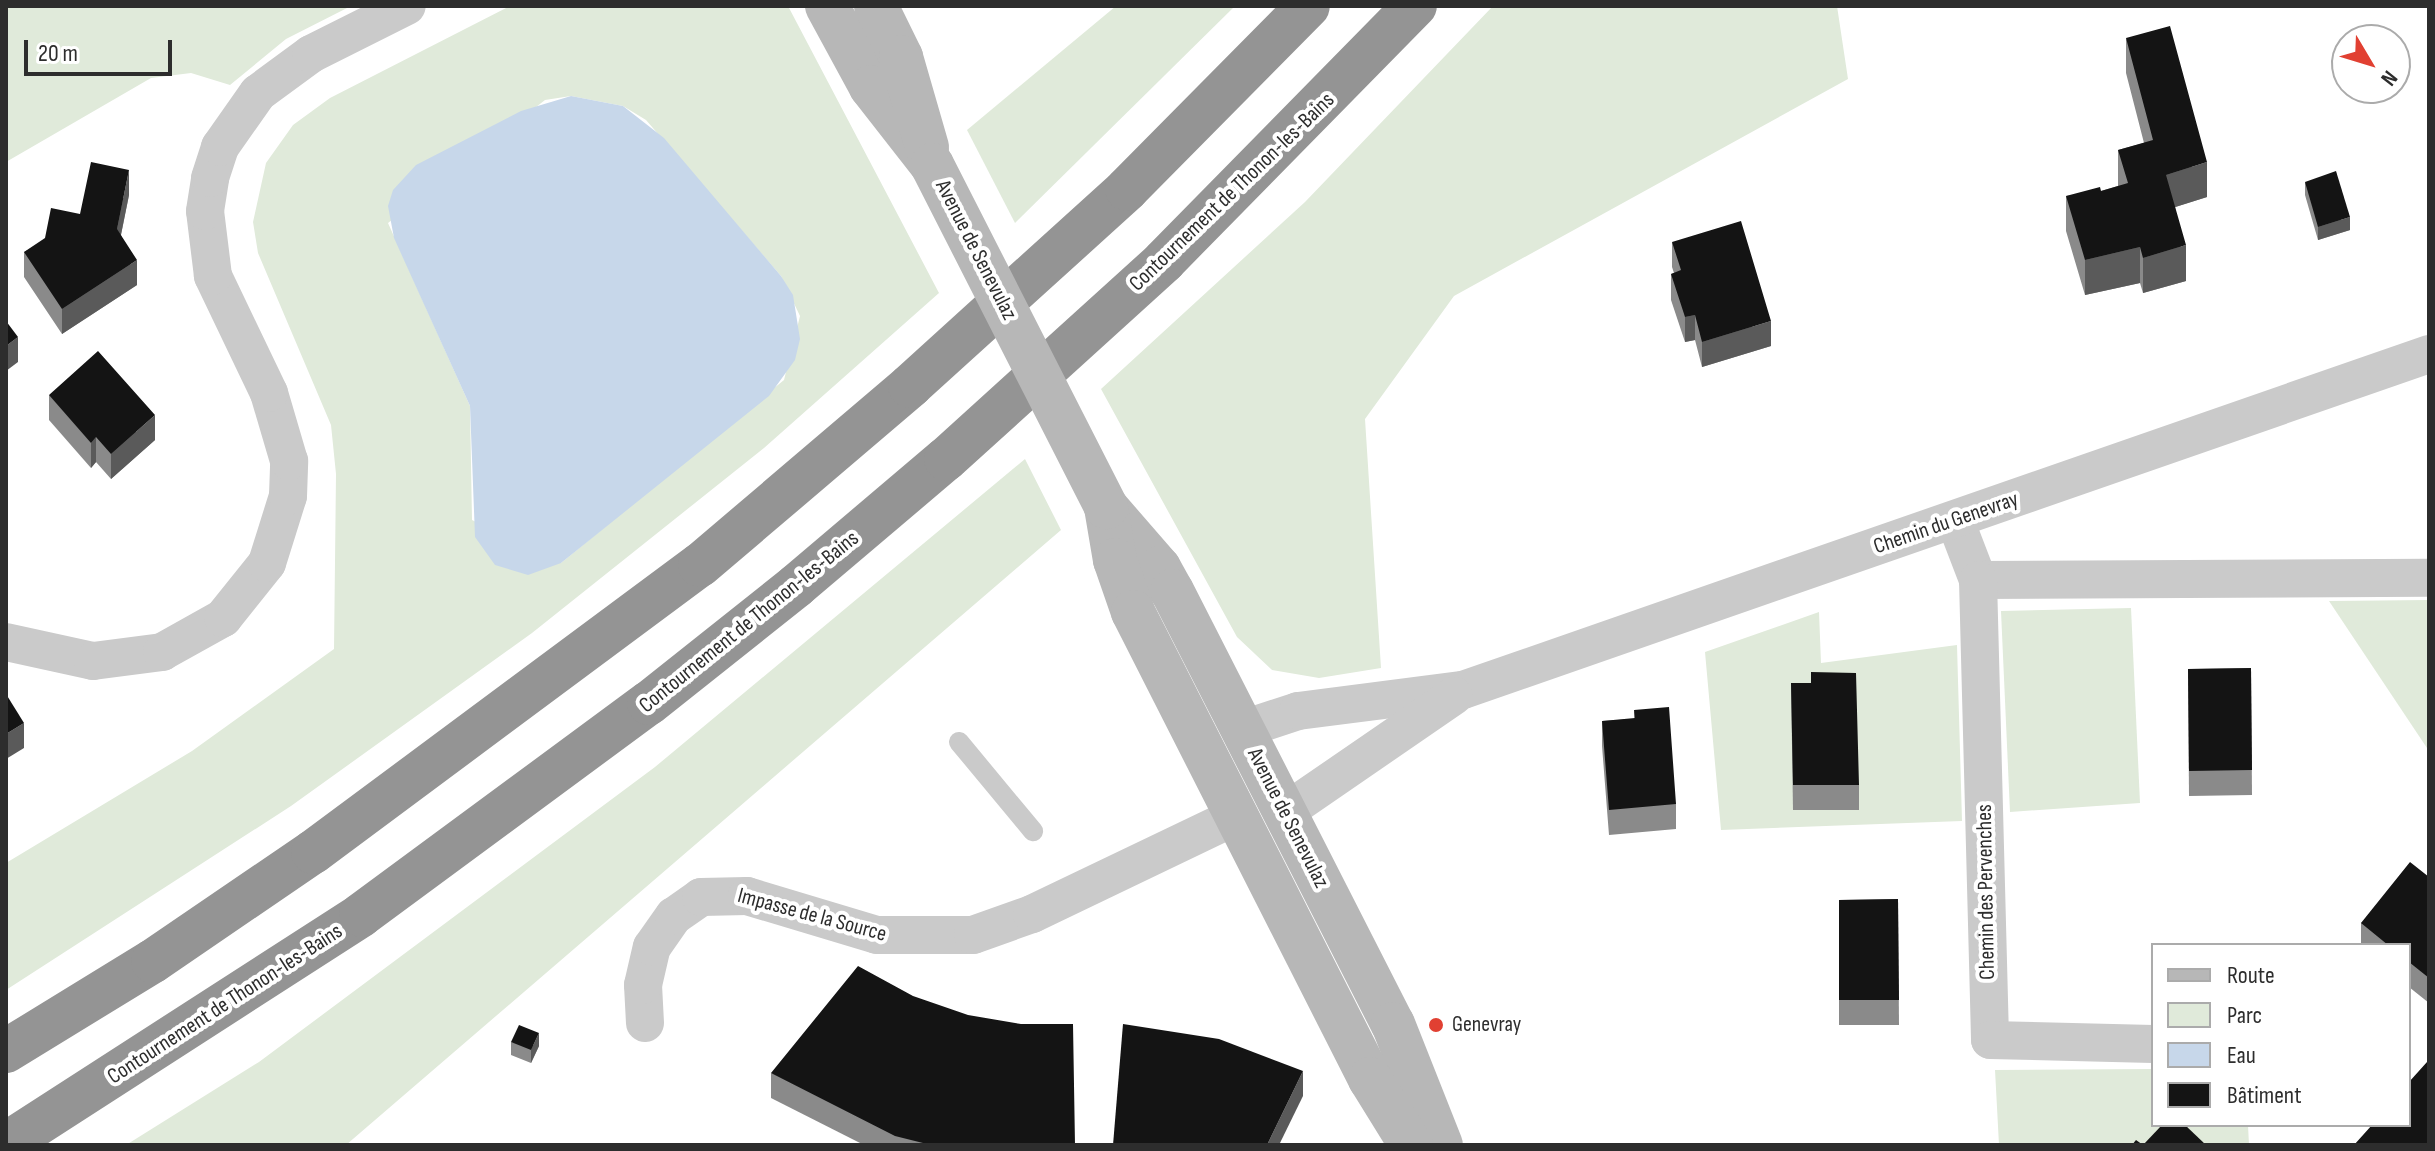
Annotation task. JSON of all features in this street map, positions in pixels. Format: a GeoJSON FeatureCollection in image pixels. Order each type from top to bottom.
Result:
{"type":"FeatureCollection","features":[{"type":"Feature","properties":{"kind":"highway"},"geometry":{"type":"LineString","coordinates":[[6,1051],[153,961],[313,852],[700,565],[910,386],[1127,189],[1308,6]]}},
{"type":"Feature","properties":{"kind":"highway","name":"Contournement de Thonon-les-Bains"},"geometry":{"type":"LineString","coordinates":[[6,1144],[361,915],[649,703],[796,586],[946,459],[1164,261],[1415,6]]}},
{"type":"Feature","properties":{"kind":"main road","name":"Avenue de Senevulaz"},"geometry":{"type":"LineString","coordinates":[[827,6],[871,87],[932,165]]}},
{"type":"Feature","properties":{"kind":"main road","name":"Avenue de Senevulaz"},"geometry":{"type":"LineString","coordinates":[[876,6],[901,57],[932,165],[1106,507],[1159,568],[1243,729],[1408,1057],[1441,1145]]}},
{"type":"Feature","properties":{"kind":"main road","name":"Avenue de Senevulaz"},"geometry":{"type":"LineString","coordinates":[[1106,507],[1123,587],[1370,1079],[1411,1145]]}},
{"type":"Feature","properties":{"kind":"main road"},"geometry":{"type":"LineString","coordinates":[[1203,749],[1243,729]]}},
{"type":"Feature","properties":{"kind":"main road"},"geometry":{"type":"LineString","coordinates":[[1237,816],[1285,812]]}},
{"type":"Feature","properties":{"kind":"street"},"geometry":{"type":"LineString","coordinates":[[6,642],[93,661],[162,652],[223,618],[267,563],[281,531],[289,461],[273,404],[213,276],[205,211],[210,178],[220,147],[258,93],[311,54],[407,6]]}},
{"type":"Feature","properties":{"kind":"street","name":"Chemin du Genevray"},"geometry":{"type":"LineString","coordinates":[[1243,729],[1298,711],[1463,690],[2429,354]]}},
{"type":"Feature","properties":{"kind":"street","name":"Chemin des Pervenches"},"geometry":{"type":"LineString","coordinates":[[1955,520],[1978,580],[1990,1040],[2151,1044]]}},
{"type":"Feature","properties":{"kind":"street"},"geometry":{"type":"LineString","coordinates":[[1978,580],[2429,578]]}},
{"type":"Feature","properties":{"kind":"street","name":"Chemin du Genevray"},"geometry":{"type":"LineString","coordinates":[[1285,812],[1463,690]]}},
{"type":"Feature","properties":{"kind":"street","name":"Impasse de la Source"},"geometry":{"type":"LineString","coordinates":[[645,1023],[643,985],[652,947],[674,916],[701,897],[747,896],[877,935],[973,935],[1032,914],[1237,816]]}},
{"type":"Feature","properties":{"kind":"lane"},"geometry":{"type":"LineString","coordinates":[[959,742],[1033,831]]}},
{"type":"Feature","properties":{"kind":"green space"},"geometry":{"type":"Polygon","coordinates":[[[6,6],[351,6],[286,39],[230,85],[191,73],[151,78],[6,162],[6,6]]]}},
{"type":"Feature","properties":{"kind":"green space"},"geometry":{"type":"Polygon","coordinates":[[[510,6],[788,6],[939,293],[764,448],[532,633],[291,806],[6,990],[6,863],[192,751],[334,649],[336,474],[331,425],[258,253],[253,222],[266,163],[293,125],[330,98],[510,6]],[[571,96],[545,100],[388,223],[470,406],[472,520],[561,563],[784,380],[800,316],[781,276],[646,120],[623,106],[571,96]]]}},
{"type":"Feature","properties":{"kind":"green space"},"geometry":{"type":"Polygon","coordinates":[[[1116,6],[1235,6],[1015,223],[967,130],[1116,6]]]}},
{"type":"Feature","properties":{"kind":"green space"},"geometry":{"type":"Polygon","coordinates":[[[1493,6],[1837,6],[1848,79],[1454,296],[1365,419],[1381,668],[1319,678],[1272,670],[1237,637],[1101,389],[1305,202],[1493,6]]]}},
{"type":"Feature","properties":{"kind":"green space"},"geometry":{"type":"Polygon","coordinates":[[[1025,459],[1061,530],[346,1145],[126,1145],[259,1062],[655,767],[1025,459]]]}},
{"type":"Feature","properties":{"kind":"green space"},"geometry":{"type":"Polygon","coordinates":[[[2429,600],[2429,751],[2329,601],[2429,600]]]}},
{"type":"Feature","properties":{"kind":"green space"},"geometry":{"type":"Polygon","coordinates":[[[2131,608],[2140,803],[2010,812],[2001,611],[2131,608]]]}},
{"type":"Feature","properties":{"kind":"green space"},"geometry":{"type":"Polygon","coordinates":[[[1819,612],[1821,663],[1957,645],[1962,821],[1721,830],[1705,652],[1819,612]]]}},
{"type":"Feature","properties":{"kind":"green space"},"geometry":{"type":"Polygon","coordinates":[[[2151,1069],[2151,1127],[2248,1127],[2249,1145],[1999,1145],[1995,1070],[2151,1069]]]}},
{"type":"Feature","properties":{"kind":"water"},"geometry":{"type":"Polygon","coordinates":[[[571,96],[623,106],[664,138],[781,276],[793,295],[800,339],[795,360],[769,396],[561,563],[528,575],[495,565],[475,537],[470,406],[394,238],[388,206],[393,190],[416,165],[521,111],[571,96]]]}},
{"type":"Feature","properties":{"kind":"building"},"geometry":{"type":"Polygon","coordinates":[[[2170,26],[2207,162],[2166,175],[2186,245],[2143,258],[2140,247],[2085,260],[2066,196],[2128,183],[2118,150],[2153,140],[2126,38],[2170,26]]]}},
{"type":"Feature","properties":{"kind":"building"},"geometry":{"type":"Polygon","coordinates":[[[91,162],[129,170],[117,229],[137,260],[62,309],[24,252],[45,238],[51,208],[80,214],[91,162]]]}},
{"type":"Feature","properties":{"kind":"building"},"geometry":{"type":"Polygon","coordinates":[[[2336,171],[2350,217],[2318,227],[2305,182],[2336,171]]]}},
{"type":"Feature","properties":{"kind":"building"},"geometry":{"type":"Polygon","coordinates":[[[1741,221],[1771,321],[1702,342],[1695,315],[1685,317],[1671,274],[1681,270],[1672,242],[1741,221]]]}},
{"type":"Feature","properties":{"kind":"building"},"geometry":{"type":"Polygon","coordinates":[[[6,321],[18,337],[6,346],[6,321]]]}},
{"type":"Feature","properties":{"kind":"building"},"geometry":{"type":"Polygon","coordinates":[[[98,351],[155,415],[111,454],[96,437],[91,443],[49,395],[98,351]]]}},
{"type":"Feature","properties":{"kind":"building"},"geometry":{"type":"Polygon","coordinates":[[[2251,668],[2252,770],[2189,771],[2188,669],[2251,668]]]}},
{"type":"Feature","properties":{"kind":"building"},"geometry":{"type":"Polygon","coordinates":[[[1811,672],[1856,673],[1859,785],[1793,785],[1791,683],[1811,683],[1811,672]]]}},
{"type":"Feature","properties":{"kind":"building"},"geometry":{"type":"Polygon","coordinates":[[[6,694],[24,723],[6,734],[6,694]]]}},
{"type":"Feature","properties":{"kind":"building"},"geometry":{"type":"Polygon","coordinates":[[[1669,707],[1676,804],[1609,810],[1602,721],[1635,718],[1634,710],[1669,707]]]}},
{"type":"Feature","properties":{"kind":"building"},"geometry":{"type":"Polygon","coordinates":[[[2410,862],[2429,877],[2429,978],[2411,964],[2411,943],[2386,943],[2361,923],[2410,862]]]}},
{"type":"Feature","properties":{"kind":"building"},"geometry":{"type":"Polygon","coordinates":[[[1898,899],[1899,1000],[1839,1000],[1839,900],[1898,899]]]}},
{"type":"Feature","properties":{"kind":"building"},"geometry":{"type":"Polygon","coordinates":[[[858,966],[913,996],[968,1015],[1021,1024],[1073,1024],[1075,1145],[931,1145],[895,1136],[771,1073],[858,966]]]}},
{"type":"Feature","properties":{"kind":"building"},"geometry":{"type":"Polygon","coordinates":[[[1123,1024],[1219,1039],[1303,1071],[1267,1145],[1113,1145],[1123,1024]]]}},
{"type":"Feature","properties":{"kind":"building"},"geometry":{"type":"Polygon","coordinates":[[[519,1025],[539,1033],[531,1050],[511,1042],[519,1025]]]}},
{"type":"Feature","properties":{"kind":"building"},"geometry":{"type":"Polygon","coordinates":[[[2427,1062],[2429,1145],[2354,1145],[2370,1127],[2411,1127],[2411,1080],[2427,1062]]]}},
{"type":"Feature","properties":{"kind":"building"},"geometry":{"type":"Polygon","coordinates":[[[2160,1127],[2187,1127],[2206,1145],[2143,1145],[2160,1127]]]}},
{"type":"Feature","properties":{"kind":"place","name":"Genevray"},"geometry":{"type":"Point","coordinates":[1436,1025]}}]}
